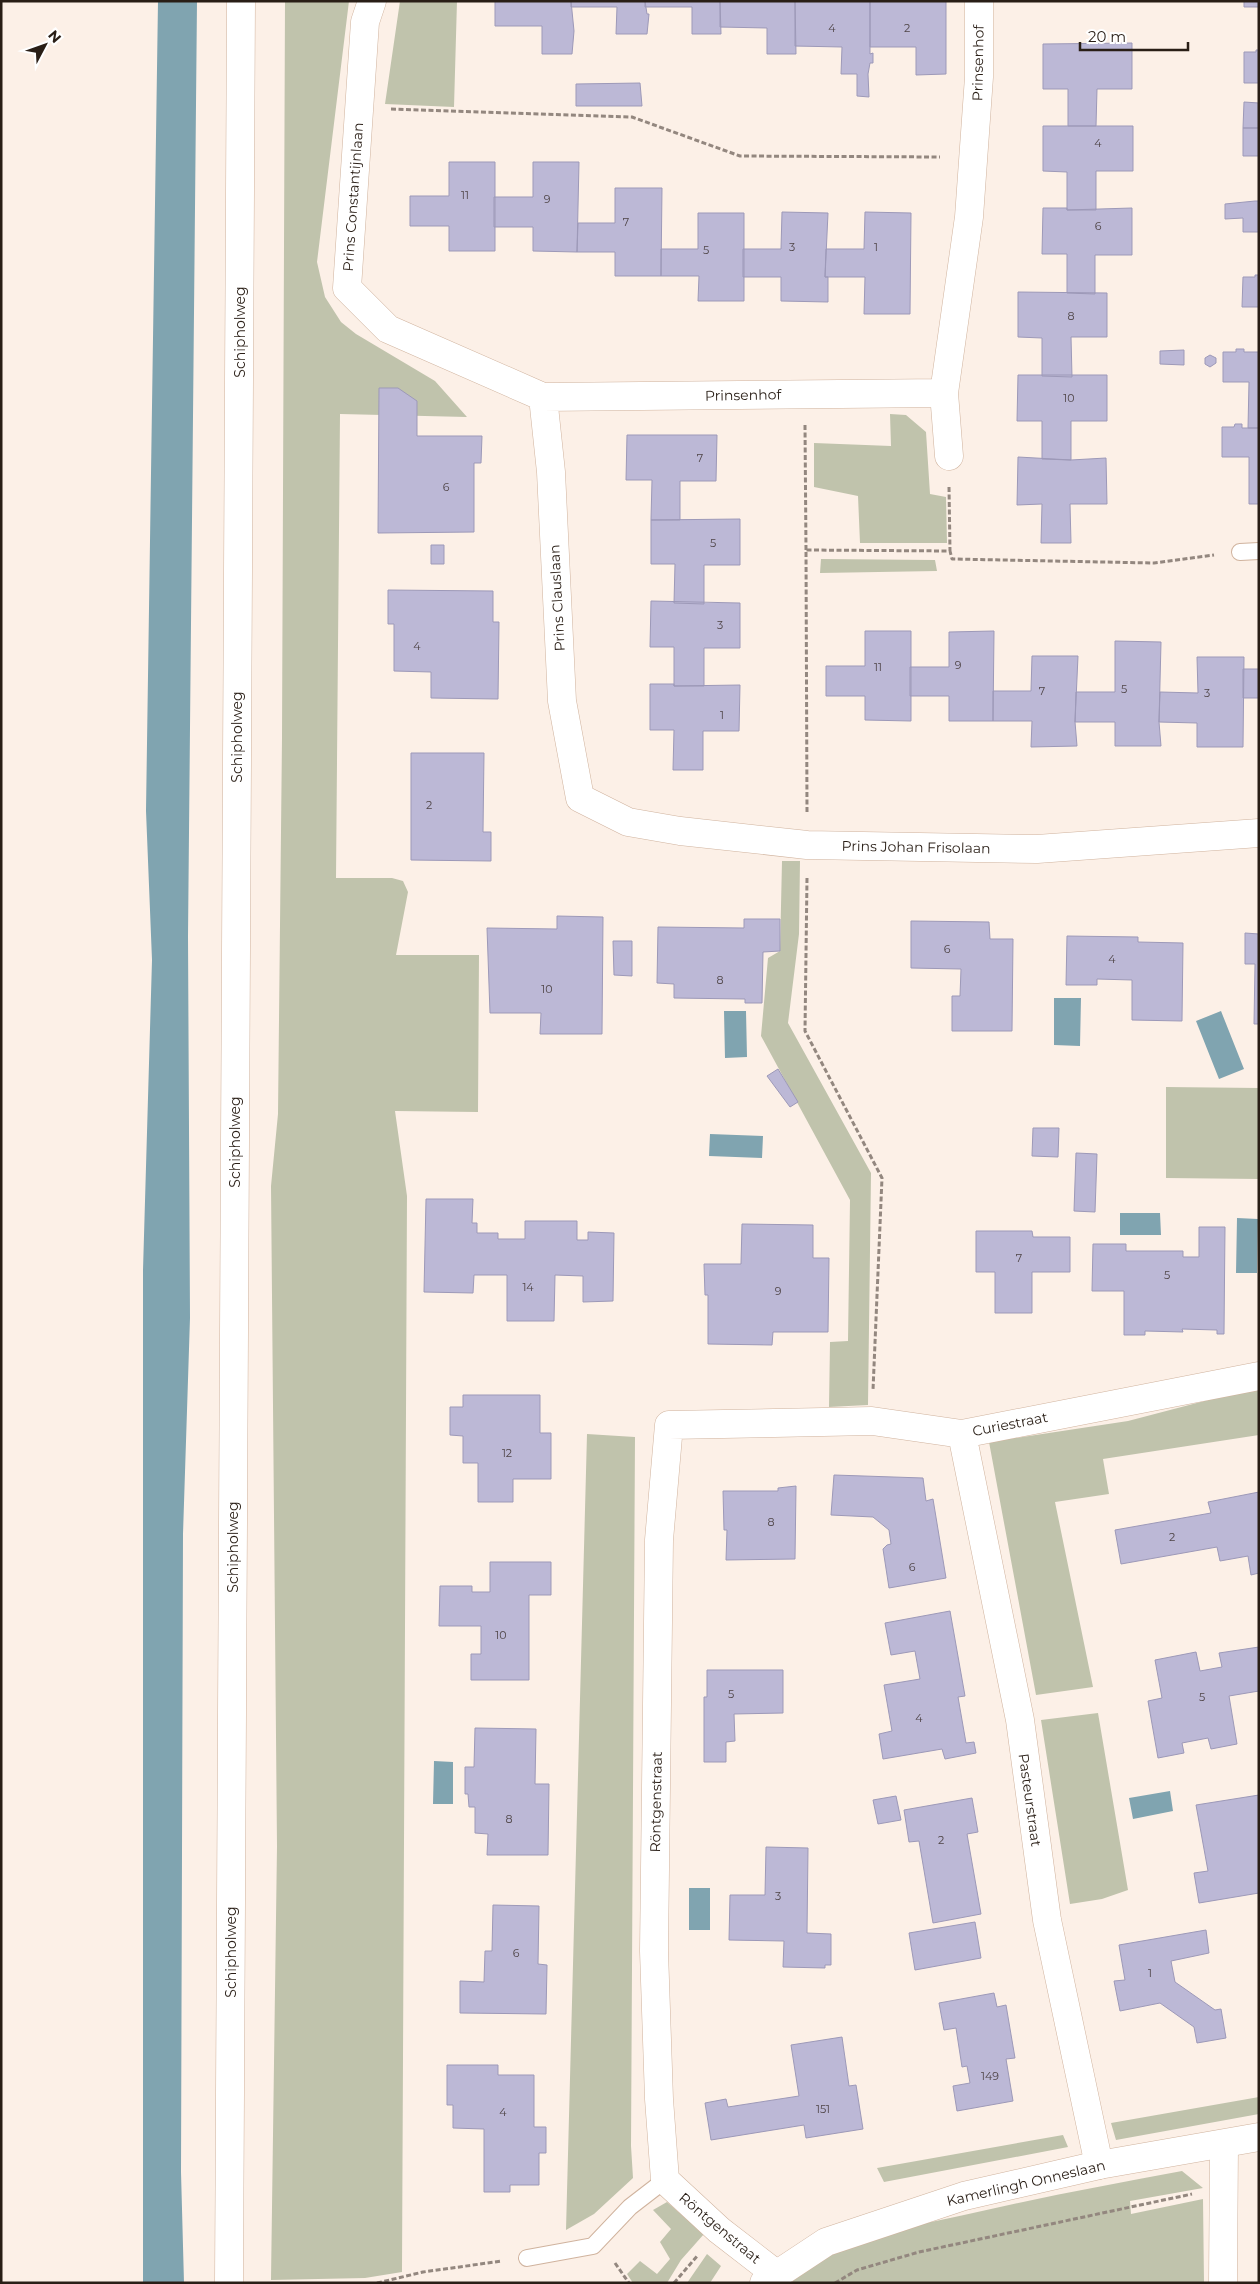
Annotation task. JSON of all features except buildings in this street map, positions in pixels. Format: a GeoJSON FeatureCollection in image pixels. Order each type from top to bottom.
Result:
{"type":"FeatureCollection","features":[{"type":"Feature","properties":{"kind":"street","name":"Schipholweg"},"geometry":{"type":"LineString","coordinates":[[229,2283],[241,1]]}},
{"type":"Feature","properties":{"kind":"street","name":"Prins Constantijnlaan"},"geometry":{"type":"LineString","coordinates":[[372,1],[364,22],[347,288],[388,329],[543,397]]}},
{"type":"Feature","properties":{"kind":"street","name":"Prinsenhof"},"geometry":{"type":"LineString","coordinates":[[949,456],[944,393],[969,217],[979,77],[979,1]]}},
{"type":"Feature","properties":{"kind":"street","name":"Prinsenhof"},"geometry":{"type":"LineString","coordinates":[[543,397],[944,393]]}},
{"type":"Feature","properties":{"kind":"street","name":"Prins Clauslaan"},"geometry":{"type":"LineString","coordinates":[[543,397],[551,472],[562,701],[580,798]]}},
{"type":"Feature","properties":{"kind":"street","name":"Prins Johan Frisolaan"},"geometry":{"type":"LineString","coordinates":[[580,798],[628,822],[680,831],[807,845],[1037,849],[1259,833]]}},
{"type":"Feature","properties":{"kind":"street","name":"Curiestraat"},"geometry":{"type":"LineString","coordinates":[[669,1425],[872,1421],[962,1434],[1259,1376]]}},
{"type":"Feature","properties":{"kind":"street","name":"Röntgenstraat"},"geometry":{"type":"LineString","coordinates":[[669,1425],[659,1540],[654,1951],[659,2099],[665,2180],[770,2278]]}},
{"type":"Feature","properties":{"kind":"street","name":"Pasteurstraat"},"geometry":{"type":"LineString","coordinates":[[962,1434],[1020,1720],[1047,1920],[1099,2165]]}},
{"type":"Feature","properties":{"kind":"street","name":"Kamerlingh Onneslaan"},"geometry":{"type":"LineString","coordinates":[[770,2278],[826,2242],[964,2196],[1099,2165],[1259,2137]]}},
{"type":"Feature","properties":{"kind":"street"},"geometry":{"type":"LineString","coordinates":[[1223,2283],[1224,2144]]}},
{"type":"Feature","properties":{"kind":"lane"},"geometry":{"type":"LineString","coordinates":[[1240,552],[1259,551]]}},
{"type":"Feature","properties":{"kind":"lane"},"geometry":{"type":"LineString","coordinates":[[527,2258],[593,2246],[630,2207],[665,2180]]}},
{"type":"Feature","properties":{"kind":"path"},"geometry":{"type":"LineString","coordinates":[[359,108],[632,117],[740,156],[973,157]]}},
{"type":"Feature","properties":{"kind":"path"},"geometry":{"type":"LineString","coordinates":[[805,394],[807,845],[805,1031],[882,1178],[872,1421]]}},
{"type":"Feature","properties":{"kind":"path"},"geometry":{"type":"LineString","coordinates":[[949,456],[950,551],[952,559],[1154,562],[1240,552]]}},
{"type":"Feature","properties":{"kind":"path"},"geometry":{"type":"LineString","coordinates":[[806,550],[950,551]]}},
{"type":"Feature","properties":{"kind":"path"},"geometry":{"type":"LineString","coordinates":[[835,2283],[857,2270],[919,2252],[1224,2187]]}},
{"type":"Feature","properties":{"kind":"path"},"geometry":{"type":"LineString","coordinates":[[377,2283],[424,2272],[527,2258]]}},
{"type":"Feature","properties":{"kind":"green space"},"geometry":{"type":"Polygon","coordinates":[[[285,1],[349,1],[317,262],[325,297],[341,322],[356,334],[435,381],[467,417],[340,414],[336,878],[392,878],[403,881],[408,892],[396,955],[479,955],[478,1112],[395,1111],[407,1196],[402,2272],[365,2278],[271,2280],[277,1846],[271,1186],[278,1114],[282,738],[285,1]]]}},
{"type":"Feature","properties":{"kind":"green space"},"geometry":{"type":"Polygon","coordinates":[[[400,1],[457,1],[454,107],[385,104],[400,1]]]}},
{"type":"Feature","properties":{"kind":"green space"},"geometry":{"type":"Polygon","coordinates":[[[890,414],[906,415],[926,432],[930,494],[946,497],[947,543],[860,543],[858,496],[814,487],[814,443],[891,446],[890,414]]]}},
{"type":"Feature","properties":{"kind":"green space"},"geometry":{"type":"Polygon","coordinates":[[[821,559],[935,560],[937,571],[820,573],[821,559]]]}},
{"type":"Feature","properties":{"kind":"green space"},"geometry":{"type":"Polygon","coordinates":[[[782,861],[800,861],[799,934],[788,1023],[871,1173],[868,1405],[829,1407],[830,1342],[848,1341],[850,1200],[761,1036],[768,958],[780,951],[782,861]]]}},
{"type":"Feature","properties":{"kind":"green space"},"geometry":{"type":"Polygon","coordinates":[[[1166,1087],[1259,1088],[1259,1179],[1166,1178],[1166,1087]]]}},
{"type":"Feature","properties":{"kind":"green space"},"geometry":{"type":"Polygon","coordinates":[[[1259,1390],[1259,1435],[1103,1459],[1109,1494],[1055,1502],[1093,1687],[1036,1695],[989,1442],[1128,1421],[1235,1393],[1259,1390]]]}},
{"type":"Feature","properties":{"kind":"green space"},"geometry":{"type":"Polygon","coordinates":[[[587,1434],[635,1437],[631,2146],[633,2178],[594,2214],[566,2230],[587,1434]]]}},
{"type":"Feature","properties":{"kind":"green space"},"geometry":{"type":"Polygon","coordinates":[[[1098,1713],[1128,1890],[1102,1899],[1070,1904],[1041,1720],[1098,1713]]]}},
{"type":"Feature","properties":{"kind":"green space"},"geometry":{"type":"Polygon","coordinates":[[[1259,2097],[1259,2114],[1116,2140],[1111,2123],[1259,2097]]]}},
{"type":"Feature","properties":{"kind":"green space"},"geometry":{"type":"Polygon","coordinates":[[[1063,2135],[1068,2147],[884,2182],[877,2168],[1063,2135]]]}},
{"type":"Feature","properties":{"kind":"green space"},"geometry":{"type":"Polygon","coordinates":[[[1182,2171],[1203,2188],[1130,2201],[1131,2214],[1203,2199],[1204,2283],[791,2283],[809,2268],[830,2255],[877,2236],[901,2229],[1182,2171]]]}},
{"type":"Feature","properties":{"kind":"green space"},"geometry":{"type":"Polygon","coordinates":[[[667,2202],[704,2234],[681,2260],[667,2283],[633,2283],[627,2274],[640,2261],[657,2274],[670,2259],[660,2242],[671,2229],[653,2210],[667,2202]]]}},
{"type":"Feature","properties":{"kind":"green space"},"geometry":{"type":"Polygon","coordinates":[[[707,2254],[721,2266],[710,2283],[687,2283],[707,2254]]]}},
{"type":"Feature","properties":{"kind":"water"},"geometry":{"type":"Polygon","coordinates":[[[158,1],[197,1],[188,936],[190,1318],[183,1534],[181,2172],[184,2283],[143,2283],[143,1270],[152,960],[146,811],[158,1]]]}},
{"type":"Feature","properties":{"kind":"water"},"geometry":{"type":"Polygon","coordinates":[[[1054,998],[1081,998],[1080,1046],[1054,1045],[1054,998]]]}},
{"type":"Feature","properties":{"kind":"water"},"geometry":{"type":"Polygon","coordinates":[[[724,1011],[746,1011],[747,1057],[725,1058],[724,1011]]]}},
{"type":"Feature","properties":{"kind":"water"},"geometry":{"type":"Polygon","coordinates":[[[1221,1011],[1244,1069],[1219,1079],[1196,1021],[1221,1011]]]}},
{"type":"Feature","properties":{"kind":"water"},"geometry":{"type":"Polygon","coordinates":[[[710,1134],[763,1136],[762,1158],[709,1156],[710,1134]]]}},
{"type":"Feature","properties":{"kind":"water"},"geometry":{"type":"Polygon","coordinates":[[[1120,1213],[1160,1213],[1161,1235],[1120,1235],[1120,1213]]]}},
{"type":"Feature","properties":{"kind":"water"},"geometry":{"type":"Polygon","coordinates":[[[1237,1218],[1258,1219],[1257,1273],[1236,1273],[1237,1218]]]}},
{"type":"Feature","properties":{"kind":"water"},"geometry":{"type":"Polygon","coordinates":[[[434,1761],[453,1762],[453,1804],[433,1804],[434,1761]]]}},
{"type":"Feature","properties":{"kind":"water"},"geometry":{"type":"Polygon","coordinates":[[[1170,1791],[1173,1811],[1133,1819],[1129,1798],[1170,1791]]]}},
{"type":"Feature","properties":{"kind":"water"},"geometry":{"type":"Polygon","coordinates":[[[689,1888],[710,1888],[710,1930],[689,1930],[689,1888]]]}}]}
